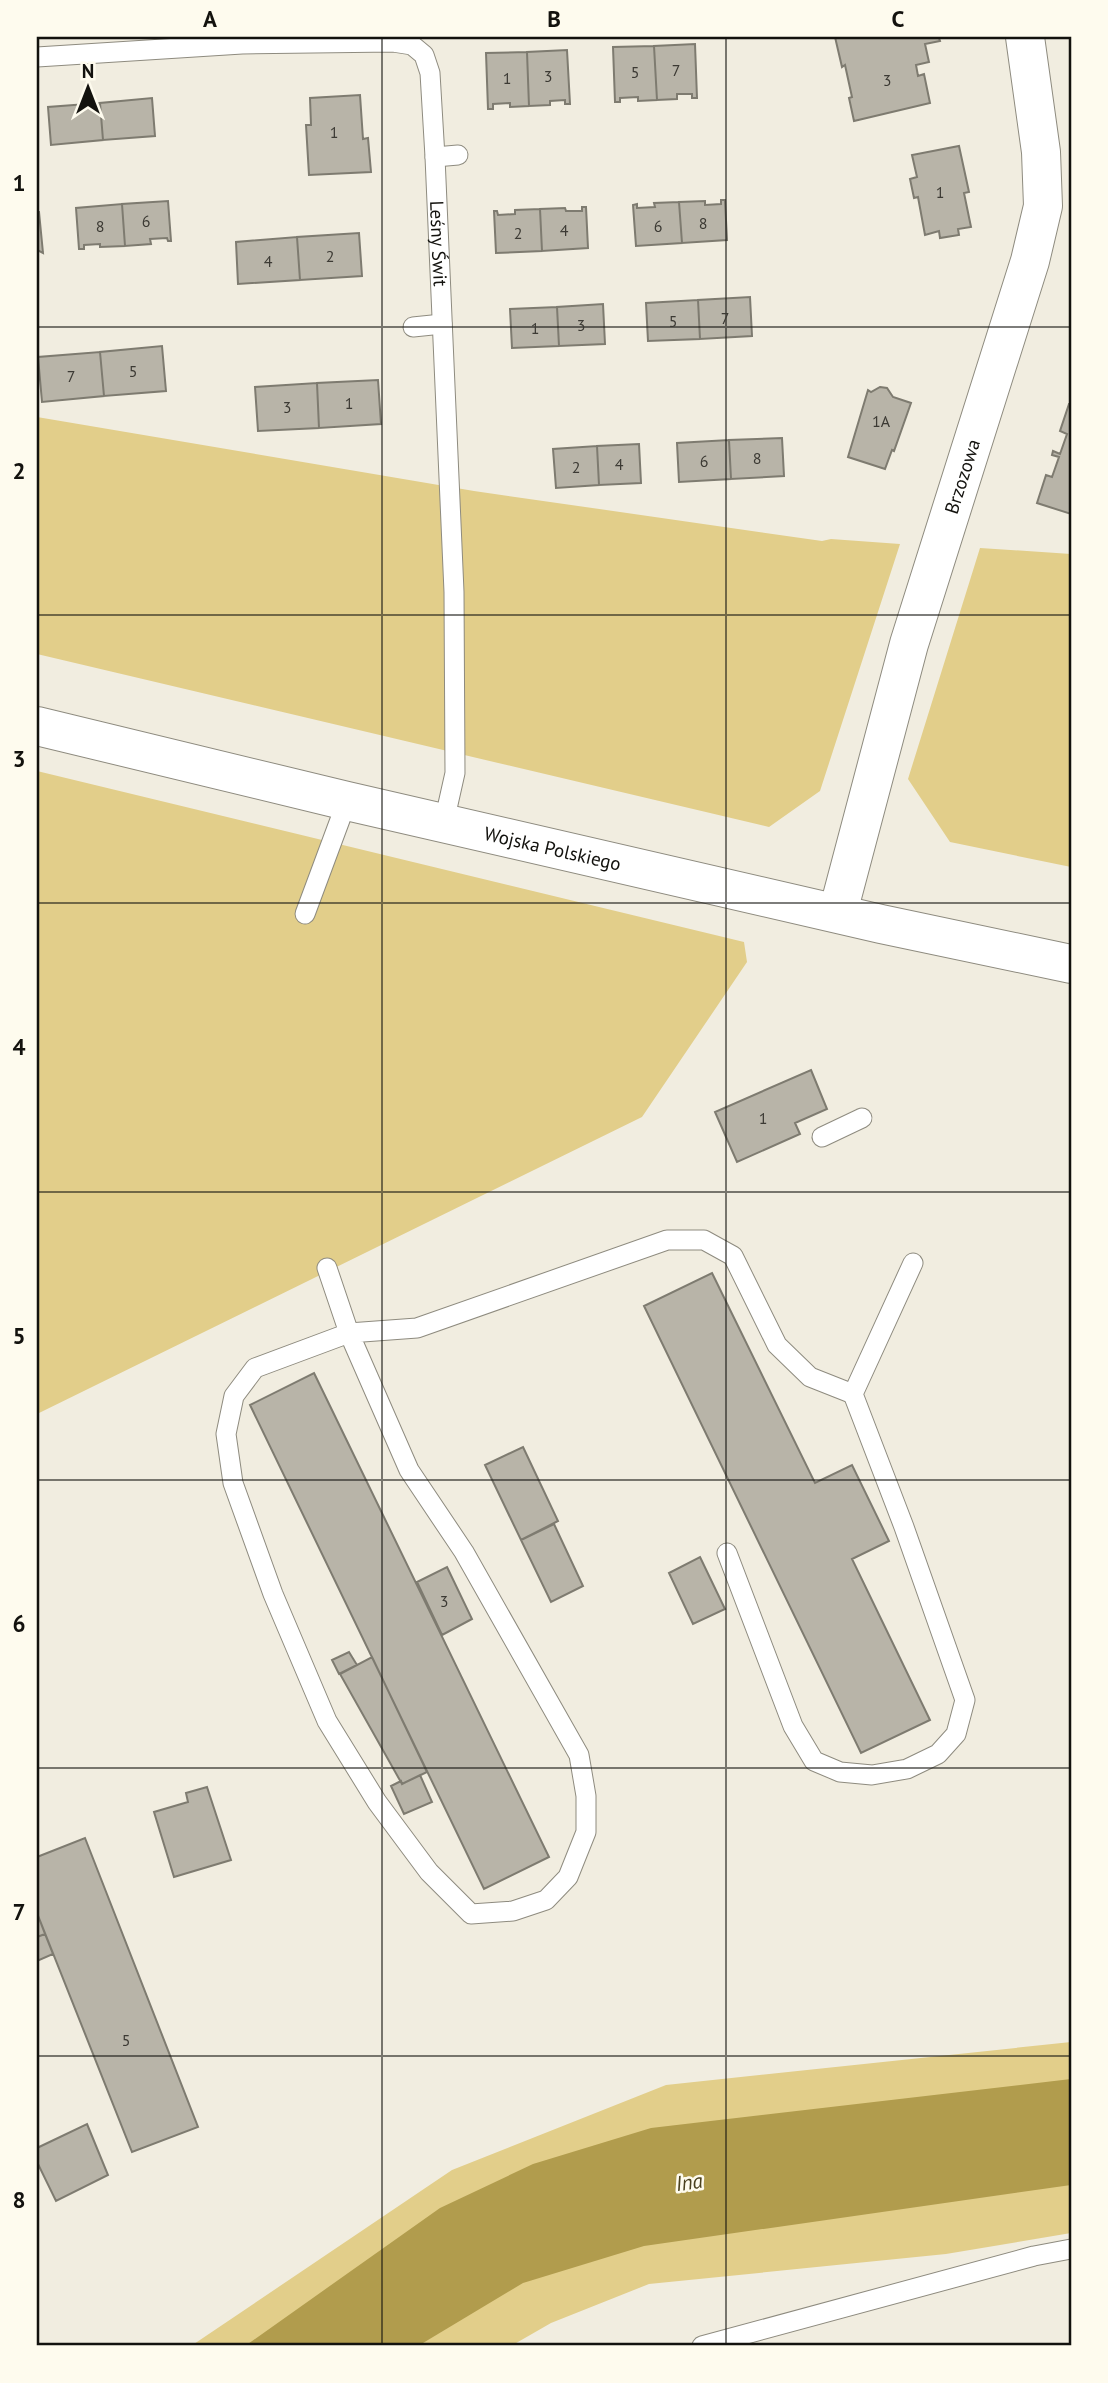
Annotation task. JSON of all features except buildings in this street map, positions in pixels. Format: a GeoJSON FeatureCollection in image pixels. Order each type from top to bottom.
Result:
{"type":"FeatureCollection","features":[{"type":"Feature","properties":{"kind":"street","name":"Brzozowa"},"geometry":{"type":"LineString","coordinates":[[838,912],[909,644],[1030,261],[1042,206],[1041,152],[1025,37]]}},
{"type":"Feature","properties":{"kind":"street","name":"Wojska Polskiego"},"geometry":{"type":"LineString","coordinates":[[37,726],[346,801],[881,924],[1071,964]]}},
{"type":"Feature","properties":{"kind":"lane","name":"Leśny Świt"},"geometry":{"type":"LineString","coordinates":[[37,57],[242,44],[393,42],[412,45],[424,55],[430,73],[442,324],[454,404],[455,773],[444,822]]}},
{"type":"Feature","properties":{"kind":"lane"},"geometry":{"type":"LineString","coordinates":[[435,157],[458,156]]}},
{"type":"Feature","properties":{"kind":"lane"},"geometry":{"type":"LineString","coordinates":[[413,327],[442,324]]}},
{"type":"Feature","properties":{"kind":"lane"},"geometry":{"type":"LineString","coordinates":[[305,914],[346,801]]}},
{"type":"Feature","properties":{"kind":"lane"},"geometry":{"type":"LineString","coordinates":[[822,1138],[862,1118]]}},
{"type":"Feature","properties":{"kind":"lane"},"geometry":{"type":"LineString","coordinates":[[327,1268],[349,1333],[409,1470],[464,1552],[579,1755],[586,1796],[586,1832],[568,1877],[546,1900],[513,1911],[471,1914],[429,1872],[377,1802],[327,1721],[273,1594],[233,1483],[226,1434],[234,1396],[256,1368],[349,1333],[417,1328],[667,1240],[704,1240],[733,1256],[777,1345],[810,1377],[853,1394]]}},
{"type":"Feature","properties":{"kind":"lane"},"geometry":{"type":"LineString","coordinates":[[727,1553],[793,1726],[814,1761],[840,1772],[872,1775],[907,1769],[938,1754],[956,1734],[965,1700],[904,1527],[853,1394],[913,1263]]}},
{"type":"Feature","properties":{"kind":"lane"},"geometry":{"type":"LineString","coordinates":[[702,2346],[1034,2256],[1071,2249]]}},
{"type":"Feature","properties":{"kind":"shaded area"},"geometry":{"type":"Polygon","coordinates":[[[37,417],[474,491],[822,541],[831,539],[900,544],[820,791],[769,827],[37,654],[37,417]]]}},
{"type":"Feature","properties":{"kind":"shaded area"},"geometry":{"type":"Polygon","coordinates":[[[980,548],[1071,554],[1071,867],[950,842],[908,779],[980,548]]]}},
{"type":"Feature","properties":{"kind":"shaded area"},"geometry":{"type":"Polygon","coordinates":[[[37,771],[744,942],[747,962],[642,1117],[37,1414],[37,771]]]}},
{"type":"Feature","properties":{"kind":"shaded area"},"geometry":{"type":"Polygon","coordinates":[[[1071,2042],[1071,2233],[946,2254],[649,2284],[551,2323],[511,2346],[191,2346],[452,2170],[666,2085],[1071,2042]]]}},
{"type":"Feature","properties":{"kind":"water","name":"Ina"},"geometry":{"type":"Polygon","coordinates":[[[1071,2079],[1071,2185],[644,2246],[523,2283],[418,2346],[245,2346],[440,2208],[533,2164],[651,2128],[1071,2079]]]}}]}
